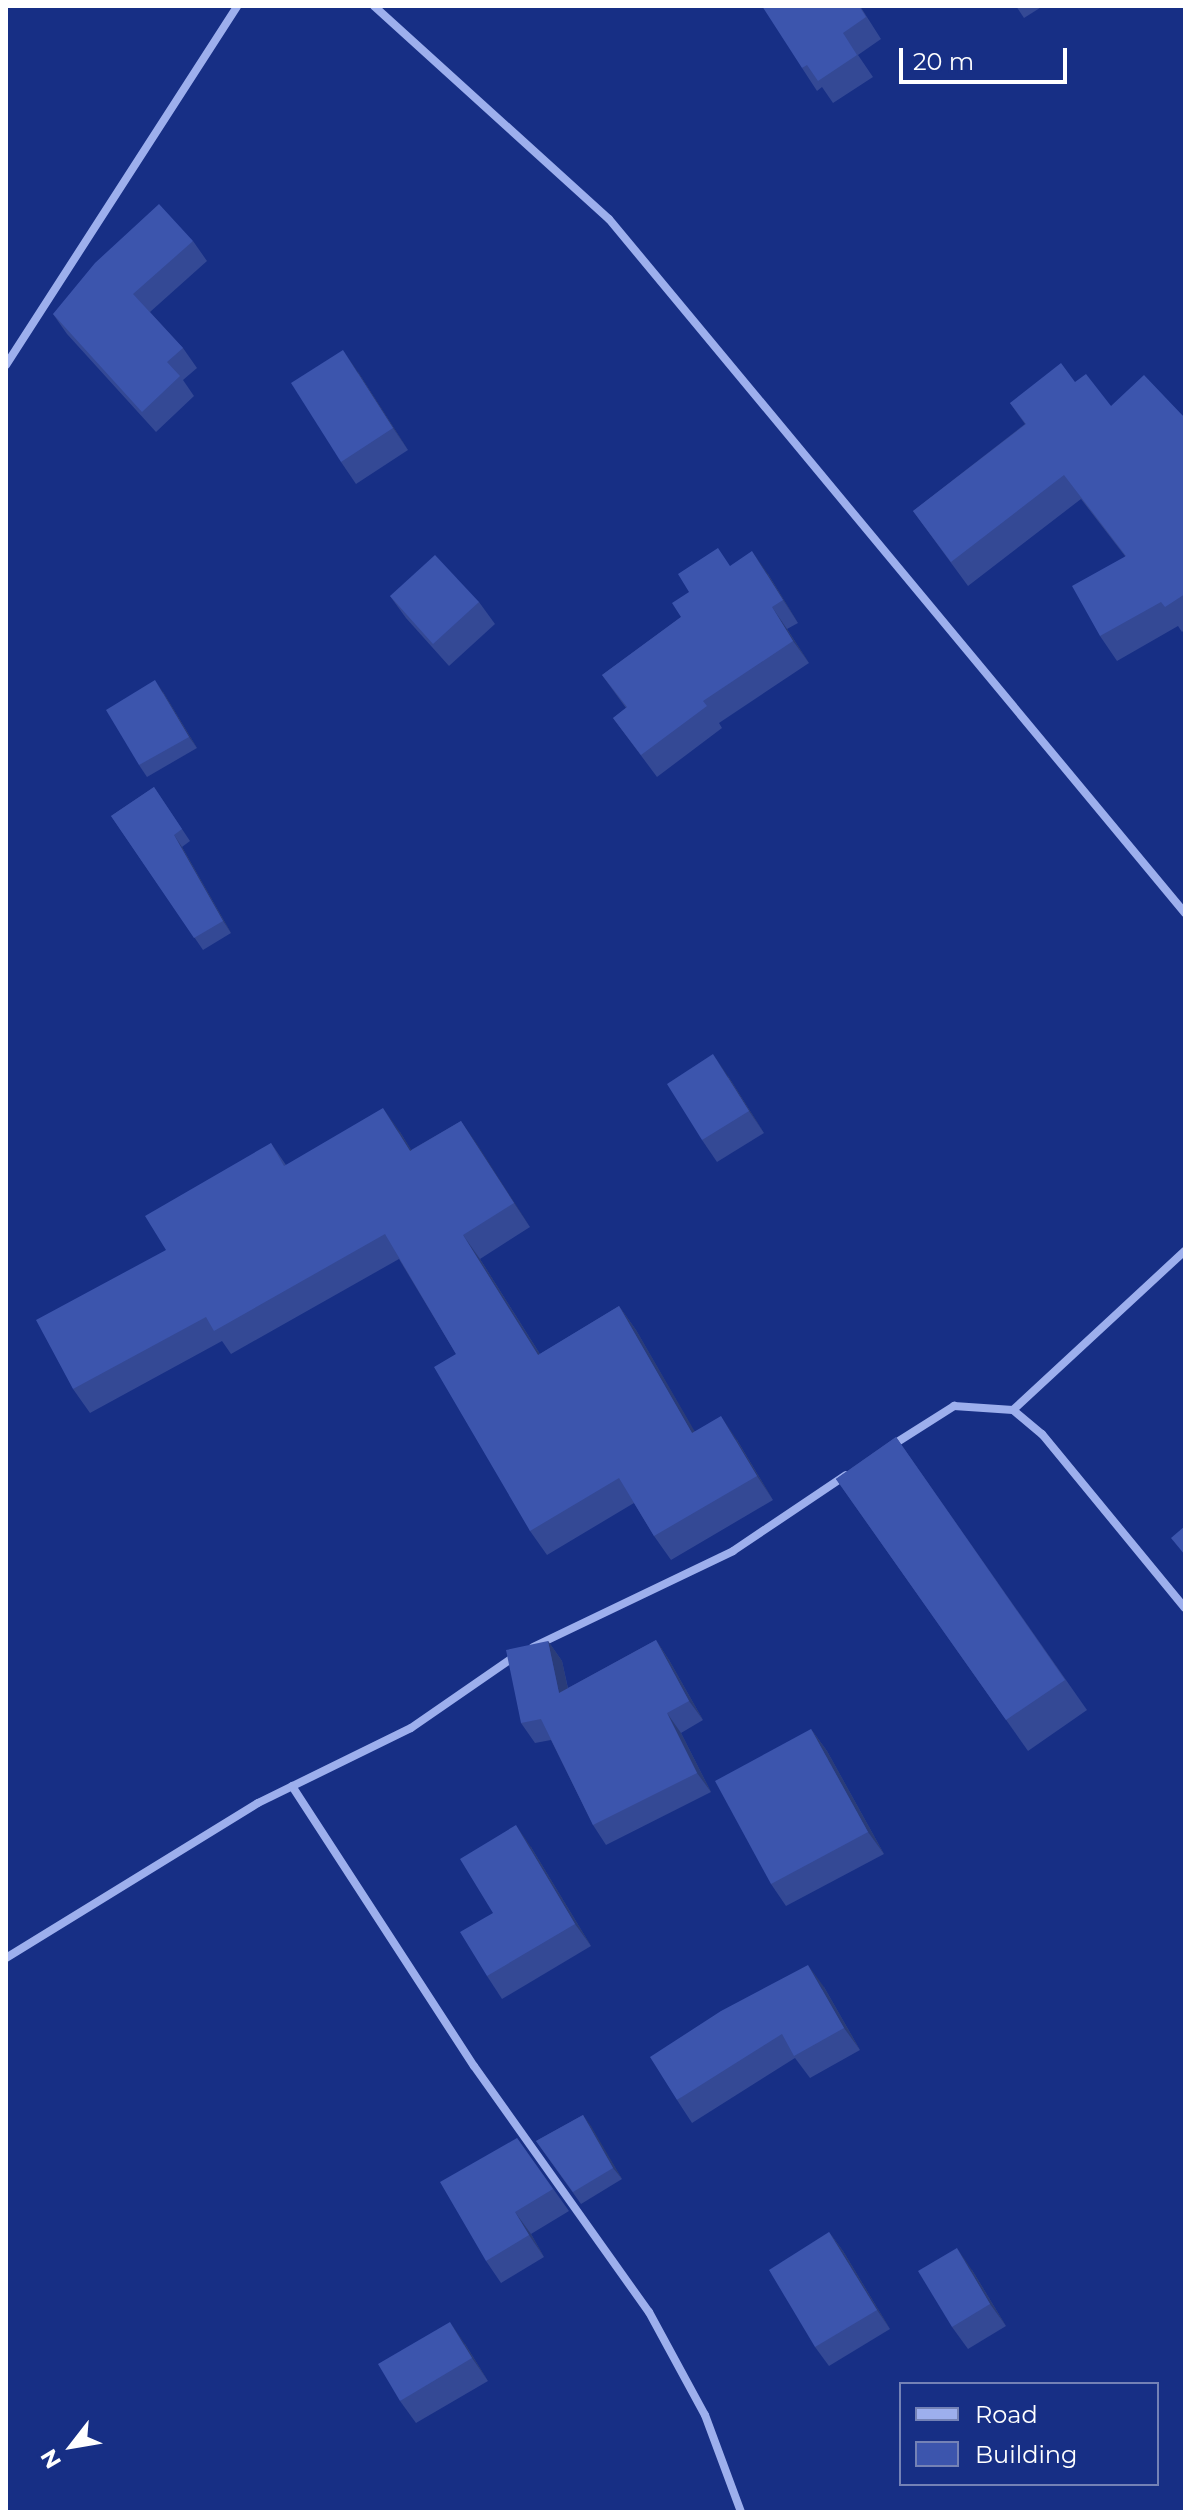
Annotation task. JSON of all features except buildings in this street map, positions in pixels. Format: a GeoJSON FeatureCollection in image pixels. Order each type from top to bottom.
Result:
{"type":"FeatureCollection","features":[{"type":"Feature","properties":{"kind":"street"},"geometry":{"type":"LineString","coordinates":[[6,365],[237,6]]}},
{"type":"Feature","properties":{"kind":"street"},"geometry":{"type":"LineString","coordinates":[[374,6],[609,219],[1185,913]]}},
{"type":"Feature","properties":{"kind":"street"},"geometry":{"type":"LineString","coordinates":[[1013,1410],[1185,1251]]}},
{"type":"Feature","properties":{"kind":"street"},"geometry":{"type":"LineString","coordinates":[[877,1455],[954,1406],[1013,1410],[1042,1434],[1185,1608]]}},
{"type":"Feature","properties":{"kind":"street"},"geometry":{"type":"LineString","coordinates":[[6,1958],[292,1786],[411,1728],[524,1651],[733,1551],[851,1472]]}},
{"type":"Feature","properties":{"kind":"street"},"geometry":{"type":"LineString","coordinates":[[292,1786],[490,2090],[649,2312],[705,2415],[741,2512]]}}]}
